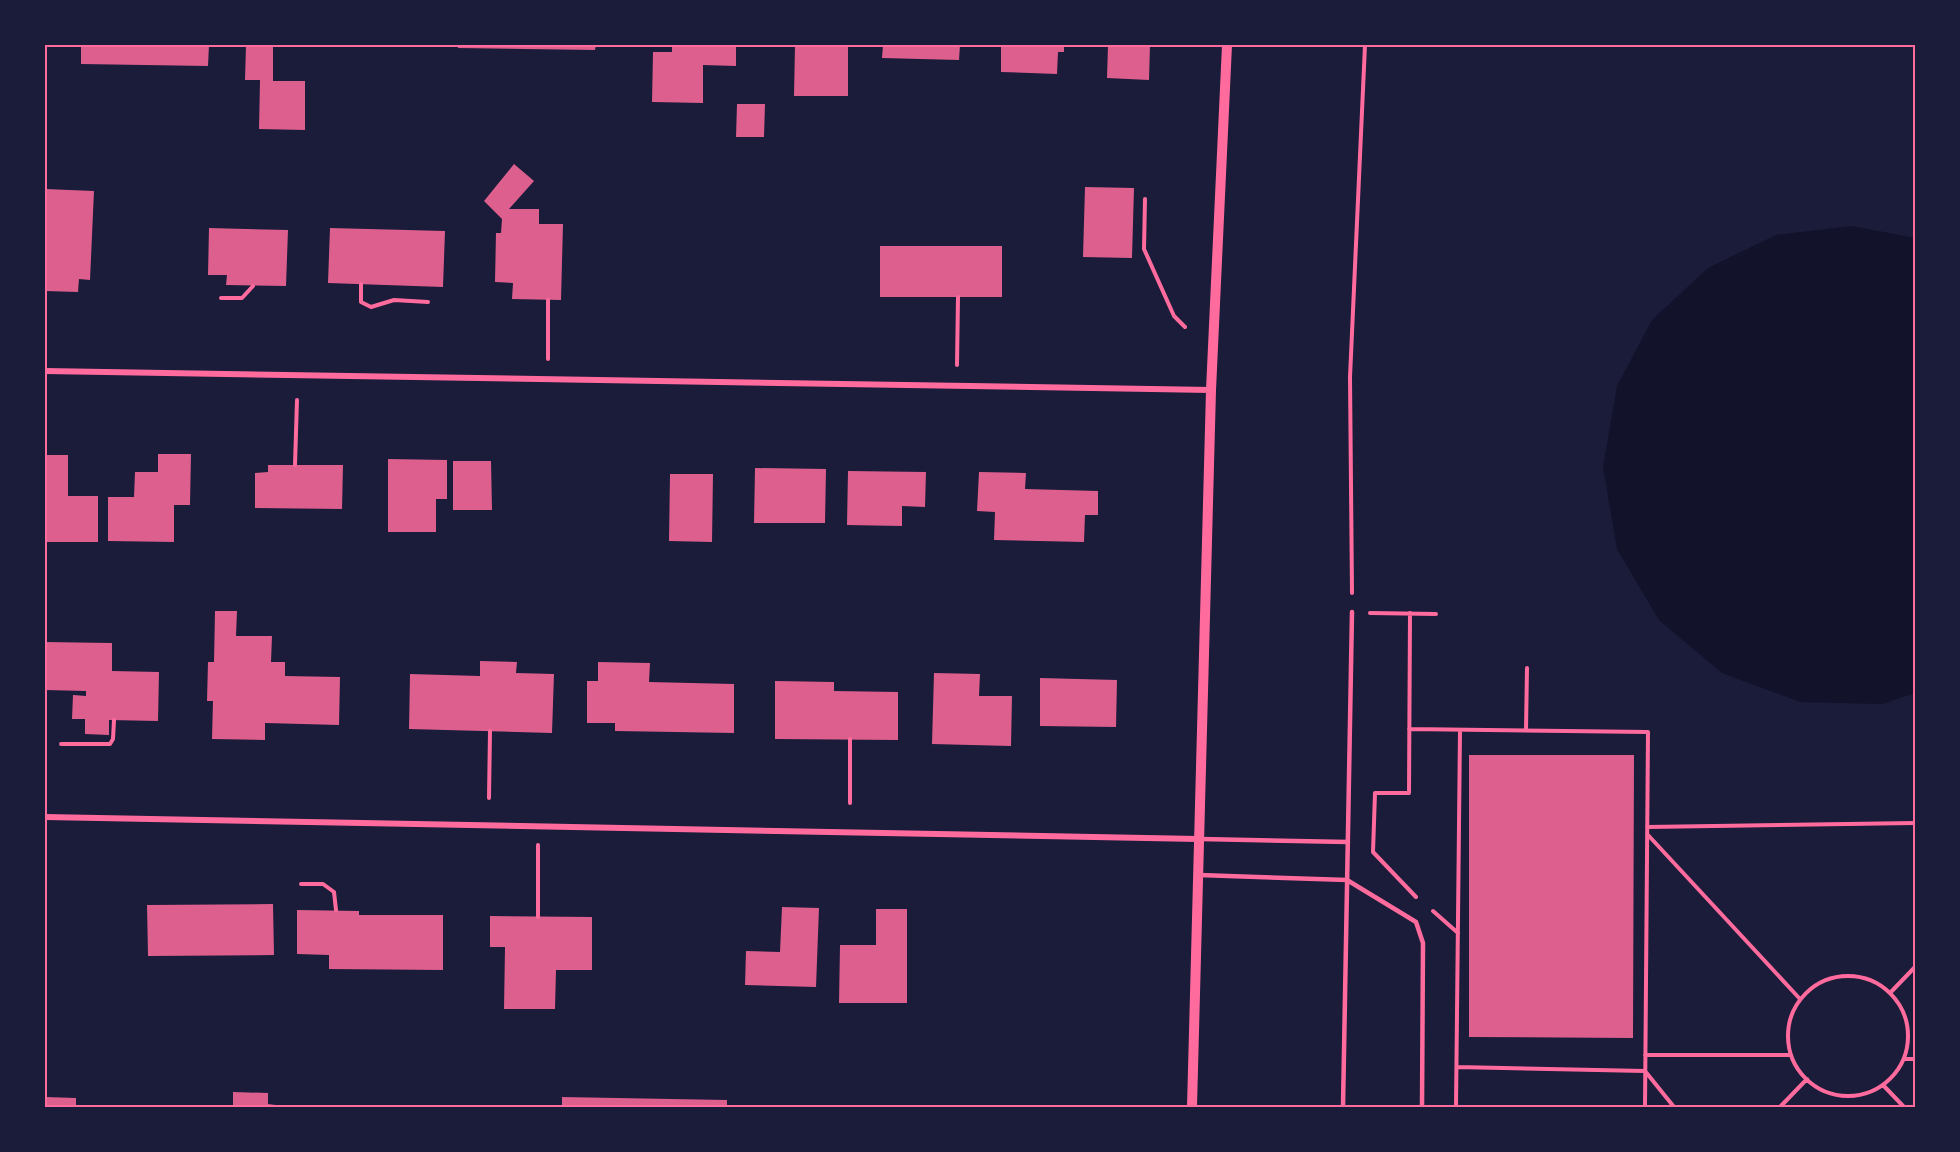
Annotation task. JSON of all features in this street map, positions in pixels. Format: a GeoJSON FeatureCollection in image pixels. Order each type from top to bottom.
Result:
{"type":"FeatureCollection","features":[{"type":"Feature","properties":{"kind":"street"},"geometry":{"type":"LineString","coordinates":[[1192,1107],[1211,390],[1227,45]]}},
{"type":"Feature","properties":{"kind":"street"},"geometry":{"type":"LineString","coordinates":[[45,371],[1211,390]]}},
{"type":"Feature","properties":{"kind":"street"},"geometry":{"type":"LineString","coordinates":[[45,817],[1198,839]]}},
{"type":"Feature","properties":{"kind":"lane"},"geometry":{"type":"LineString","coordinates":[[1343,1107],[1352,612]]}},
{"type":"Feature","properties":{"kind":"lane"},"geometry":{"type":"LineString","coordinates":[[1198,839],[1348,843]]}},
{"type":"Feature","properties":{"kind":"lane"},"geometry":{"type":"LineString","coordinates":[[1197,875],[1347,880],[1416,922],[1423,943],[1422,1107]]}},
{"type":"Feature","properties":{"kind":"path"},"geometry":{"type":"LineString","coordinates":[[1365,45],[1350,377],[1352,612],[1436,614]]}},
{"type":"Feature","properties":{"kind":"path"},"geometry":{"type":"LineString","coordinates":[[1145,199],[1143,249],[1174,316],[1185,327]]}},
{"type":"Feature","properties":{"kind":"path"},"geometry":{"type":"LineString","coordinates":[[361,284],[361,302],[371,307],[393,300],[428,302]]}},
{"type":"Feature","properties":{"kind":"path"},"geometry":{"type":"LineString","coordinates":[[221,298],[242,298],[248,295],[253,286]]}},
{"type":"Feature","properties":{"kind":"path"},"geometry":{"type":"LineString","coordinates":[[957,385],[958,297]]}},
{"type":"Feature","properties":{"kind":"path"},"geometry":{"type":"LineString","coordinates":[[548,300],[548,379]]}},
{"type":"Feature","properties":{"kind":"path"},"geometry":{"type":"LineString","coordinates":[[295,465],[297,400]]}},
{"type":"Feature","properties":{"kind":"path"},"geometry":{"type":"LineString","coordinates":[[1410,613],[1408,793],[1375,793],[1373,852],[1408,890],[1458,933]]}},
{"type":"Feature","properties":{"kind":"path"},"geometry":{"type":"LineString","coordinates":[[1526,730],[1527,668]]}},
{"type":"Feature","properties":{"kind":"path"},"geometry":{"type":"LineString","coordinates":[[61,744],[110,744],[113,739],[114,720]]}},
{"type":"Feature","properties":{"kind":"path"},"geometry":{"type":"LineString","coordinates":[[1409,729],[1648,732],[1645,1107]]}},
{"type":"Feature","properties":{"kind":"path"},"geometry":{"type":"LineString","coordinates":[[1456,1107],[1460,730]]}},
{"type":"Feature","properties":{"kind":"path"},"geometry":{"type":"LineString","coordinates":[[489,798],[490,731]]}},
{"type":"Feature","properties":{"kind":"path"},"geometry":{"type":"LineString","coordinates":[[850,740],[850,803]]}},
{"type":"Feature","properties":{"kind":"path"},"geometry":{"type":"LineString","coordinates":[[1647,827],[1915,824]]}},
{"type":"Feature","properties":{"kind":"path"},"geometry":{"type":"LineString","coordinates":[[538,826],[538,916]]}},
{"type":"Feature","properties":{"kind":"path"},"geometry":{"type":"LineString","coordinates":[[1647,834],[1800,999]]}},
{"type":"Feature","properties":{"kind":"path"},"geometry":{"type":"LineString","coordinates":[[301,884],[327,886],[334,892],[336,910]]}},
{"type":"Feature","properties":{"kind":"path"},"geometry":{"type":"LineString","coordinates":[[1890,993],[1915,967]]}},
{"type":"Feature","properties":{"kind":"path"},"geometry":{"type":"LineString","coordinates":[[1835,976],[1860,976],[1879,984],[1890,993],[1906,1016],[1909,1036],[1904,1059],[1892,1078],[1883,1085],[1854,1096],[1833,1094],[1817,1088],[1801,1073],[1791,1055],[1789,1026],[1800,999],[1815,985],[1835,976]]}},
{"type":"Feature","properties":{"kind":"path"},"geometry":{"type":"LineString","coordinates":[[1645,1055],[1791,1055]]}},
{"type":"Feature","properties":{"kind":"path"},"geometry":{"type":"LineString","coordinates":[[1904,1059],[1915,1059]]}},
{"type":"Feature","properties":{"kind":"path"},"geometry":{"type":"LineString","coordinates":[[1457,1067],[1645,1071],[1674,1107]]}},
{"type":"Feature","properties":{"kind":"path"},"geometry":{"type":"LineString","coordinates":[[1780,1107],[1808,1079]]}},
{"type":"Feature","properties":{"kind":"path"},"geometry":{"type":"LineString","coordinates":[[1883,1085],[1904,1107]]}},
{"type":"Feature","properties":{"kind":"shaded area"},"geometry":{"type":"Polygon","coordinates":[[[1852,226],[1915,238],[1915,693],[1882,704],[1800,702],[1722,673],[1659,620],[1617,549],[1603,467],[1617,386],[1652,320],[1708,268],[1776,235],[1852,226]]]}},
{"type":"Feature","properties":{"kind":"building"},"geometry":{"type":"Polygon","coordinates":[[[81,45],[209,45],[208,66],[81,64],[81,45]]]}},
{"type":"Feature","properties":{"kind":"building"},"geometry":{"type":"Polygon","coordinates":[[[246,45],[273,45],[273,81],[305,81],[305,130],[259,129],[260,80],[245,80],[246,45]]]}},
{"type":"Feature","properties":{"kind":"building"},"geometry":{"type":"Polygon","coordinates":[[[458,45],[596,45],[595,50],[458,48],[458,45]]]}},
{"type":"Feature","properties":{"kind":"building"},"geometry":{"type":"Polygon","coordinates":[[[672,45],[736,45],[736,66],[703,65],[703,103],[652,102],[653,52],[672,52],[672,45]]]}},
{"type":"Feature","properties":{"kind":"building"},"geometry":{"type":"Polygon","coordinates":[[[795,45],[848,45],[848,96],[794,96],[795,45]]]}},
{"type":"Feature","properties":{"kind":"building"},"geometry":{"type":"Polygon","coordinates":[[[883,45],[960,45],[959,60],[882,58],[883,45]]]}},
{"type":"Feature","properties":{"kind":"building"},"geometry":{"type":"Polygon","coordinates":[[[1001,45],[1064,45],[1064,52],[1058,52],[1057,74],[1001,72],[1001,45]]]}},
{"type":"Feature","properties":{"kind":"building"},"geometry":{"type":"Polygon","coordinates":[[[1108,45],[1150,45],[1149,80],[1107,78],[1108,45]]]}},
{"type":"Feature","properties":{"kind":"building"},"geometry":{"type":"Polygon","coordinates":[[[737,104],[765,104],[764,137],[736,137],[737,104]]]}},
{"type":"Feature","properties":{"kind":"building"},"geometry":{"type":"Polygon","coordinates":[[[514,164],[534,181],[509,209],[539,209],[539,224],[563,224],[561,300],[512,299],[513,283],[495,282],[496,233],[501,233],[502,219],[484,201],[514,164]]]}},
{"type":"Feature","properties":{"kind":"building"},"geometry":{"type":"Polygon","coordinates":[[[1085,187],[1134,188],[1132,258],[1083,257],[1085,187]]]}},
{"type":"Feature","properties":{"kind":"building"},"geometry":{"type":"Polygon","coordinates":[[[45,189],[94,191],[90,280],[79,279],[78,292],[45,291],[45,189]]]}},
{"type":"Feature","properties":{"kind":"building"},"geometry":{"type":"Polygon","coordinates":[[[209,228],[288,230],[286,286],[226,285],[227,275],[208,275],[209,228]]]}},
{"type":"Feature","properties":{"kind":"building"},"geometry":{"type":"Polygon","coordinates":[[[330,228],[445,231],[443,287],[328,283],[330,228]]]}},
{"type":"Feature","properties":{"kind":"building"},"geometry":{"type":"Polygon","coordinates":[[[880,246],[1002,246],[1002,297],[880,297],[880,246]]]}},
{"type":"Feature","properties":{"kind":"building"},"geometry":{"type":"Polygon","coordinates":[[[158,454],[191,454],[190,505],[174,505],[174,542],[108,541],[108,497],[134,497],[135,472],[158,472],[158,454]]]}},
{"type":"Feature","properties":{"kind":"building"},"geometry":{"type":"Polygon","coordinates":[[[45,455],[68,455],[68,496],[98,496],[98,542],[45,542],[45,455]]]}},
{"type":"Feature","properties":{"kind":"building"},"geometry":{"type":"Polygon","coordinates":[[[388,459],[447,460],[447,499],[436,499],[436,532],[388,532],[388,459]]]}},
{"type":"Feature","properties":{"kind":"building"},"geometry":{"type":"Polygon","coordinates":[[[453,461],[491,461],[492,510],[453,510],[453,461]]]}},
{"type":"Feature","properties":{"kind":"building"},"geometry":{"type":"Polygon","coordinates":[[[268,465],[343,465],[342,509],[255,508],[255,473],[268,472],[268,465]]]}},
{"type":"Feature","properties":{"kind":"building"},"geometry":{"type":"Polygon","coordinates":[[[755,468],[826,469],[825,523],[754,523],[755,468]]]}},
{"type":"Feature","properties":{"kind":"building"},"geometry":{"type":"Polygon","coordinates":[[[848,471],[926,472],[925,507],[902,506],[902,526],[847,525],[848,471]]]}},
{"type":"Feature","properties":{"kind":"building"},"geometry":{"type":"Polygon","coordinates":[[[979,472],[1026,473],[1025,489],[1098,491],[1098,515],[1085,515],[1084,542],[994,540],[995,512],[977,511],[979,472]]]}},
{"type":"Feature","properties":{"kind":"building"},"geometry":{"type":"Polygon","coordinates":[[[670,474],[713,474],[712,542],[669,541],[670,474]]]}},
{"type":"Feature","properties":{"kind":"building"},"geometry":{"type":"Polygon","coordinates":[[[215,611],[237,611],[236,636],[272,636],[271,662],[285,662],[285,676],[340,677],[339,725],[265,723],[265,740],[212,739],[213,701],[207,701],[208,662],[214,662],[215,611]]]}},
{"type":"Feature","properties":{"kind":"building"},"geometry":{"type":"Polygon","coordinates":[[[45,642],[112,643],[112,671],[159,672],[158,721],[109,720],[109,735],[85,734],[85,719],[72,719],[73,695],[86,696],[86,691],[45,690],[45,642]]]}},
{"type":"Feature","properties":{"kind":"building"},"geometry":{"type":"Polygon","coordinates":[[[480,661],[517,662],[516,673],[554,674],[552,733],[409,729],[410,674],[480,676],[480,661]]]}},
{"type":"Feature","properties":{"kind":"building"},"geometry":{"type":"Polygon","coordinates":[[[598,662],[650,663],[649,682],[734,684],[734,733],[615,731],[615,723],[587,723],[587,681],[598,681],[598,662]]]}},
{"type":"Feature","properties":{"kind":"building"},"geometry":{"type":"Polygon","coordinates":[[[934,673],[980,674],[979,696],[1012,696],[1011,746],[932,744],[934,673]]]}},
{"type":"Feature","properties":{"kind":"building"},"geometry":{"type":"Polygon","coordinates":[[[1040,678],[1117,680],[1116,727],[1040,726],[1040,678]]]}},
{"type":"Feature","properties":{"kind":"building"},"geometry":{"type":"Polygon","coordinates":[[[775,681],[834,682],[834,691],[898,692],[898,740],[775,739],[775,681]]]}},
{"type":"Feature","properties":{"kind":"building"},"geometry":{"type":"Polygon","coordinates":[[[1469,755],[1634,755],[1633,1038],[1469,1037],[1469,755]]]}},
{"type":"Feature","properties":{"kind":"building"},"geometry":{"type":"Polygon","coordinates":[[[273,904],[274,955],[148,956],[147,905],[273,904]]]}},
{"type":"Feature","properties":{"kind":"building"},"geometry":{"type":"Polygon","coordinates":[[[782,907],[819,908],[816,987],[745,985],[746,951],[780,952],[782,907]]]}},
{"type":"Feature","properties":{"kind":"building"},"geometry":{"type":"Polygon","coordinates":[[[876,909],[907,909],[907,1003],[839,1003],[840,945],[876,945],[876,909]]]}},
{"type":"Feature","properties":{"kind":"building"},"geometry":{"type":"Polygon","coordinates":[[[297,910],[359,911],[359,915],[443,915],[443,970],[329,969],[329,955],[297,954],[297,910]]]}},
{"type":"Feature","properties":{"kind":"building"},"geometry":{"type":"Polygon","coordinates":[[[490,916],[592,917],[592,970],[556,970],[555,1009],[504,1009],[505,947],[490,947],[490,916]]]}},
{"type":"Feature","properties":{"kind":"building"},"geometry":{"type":"Polygon","coordinates":[[[233,1092],[268,1093],[268,1104],[291,1107],[233,1107],[233,1092]]]}},
{"type":"Feature","properties":{"kind":"building"},"geometry":{"type":"Polygon","coordinates":[[[45,1097],[76,1098],[76,1107],[45,1107],[45,1097]]]}},
{"type":"Feature","properties":{"kind":"building"},"geometry":{"type":"Polygon","coordinates":[[[562,1097],[727,1100],[727,1107],[562,1107],[562,1097]]]}}]}
